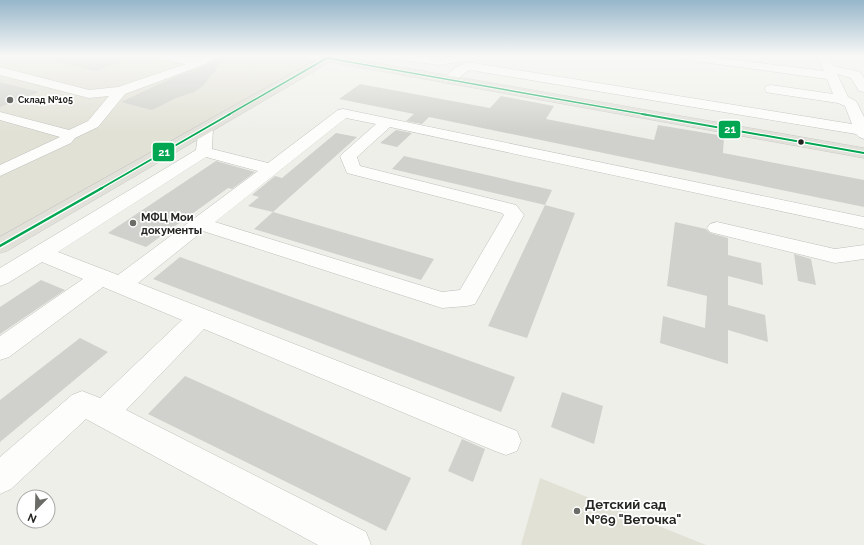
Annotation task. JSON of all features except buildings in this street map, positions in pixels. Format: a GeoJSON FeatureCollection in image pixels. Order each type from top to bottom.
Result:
{"type":"FeatureCollection","features":[{"type":"Feature","properties":{"kind":"main road"},"geometry":{"type":"LineString","coordinates":[[0,246],[287,81]]}},
{"type":"Feature","properties":{"kind":"main road"},"geometry":{"type":"LineString","coordinates":[[457,81],[864,153]]}},
{"type":"Feature","properties":{"kind":"street"},"geometry":{"type":"LineString","coordinates":[[38,81],[89,94],[120,91],[147,81]]}},
{"type":"Feature","properties":{"kind":"street"},"geometry":{"type":"LineString","coordinates":[[560,81],[863,132]]}},
{"type":"Feature","properties":{"kind":"street"},"geometry":{"type":"LineString","coordinates":[[838,81],[852,103],[863,132]]}},
{"type":"Feature","properties":{"kind":"street"},"geometry":{"type":"LineString","coordinates":[[771,89],[852,103]]}},
{"type":"Feature","properties":{"kind":"street"},"geometry":{"type":"LineString","coordinates":[[0,171],[66,140],[70,135],[93,124],[120,91]]}},
{"type":"Feature","properties":{"kind":"street"},"geometry":{"type":"LineString","coordinates":[[0,350],[200,224],[343,113],[864,223]]}},
{"type":"Feature","properties":{"kind":"street"},"geometry":{"type":"LineString","coordinates":[[0,116],[70,135]]}},
{"type":"Feature","properties":{"kind":"street"},"geometry":{"type":"LineString","coordinates":[[200,224],[442,300],[467,298],[514,215],[509,209],[353,169],[348,156],[387,122]]}},
{"type":"Feature","properties":{"kind":"street"},"geometry":{"type":"LineString","coordinates":[[204,152],[206,128]]}},
{"type":"Feature","properties":{"kind":"street"},"geometry":{"type":"LineString","coordinates":[[0,278],[204,152],[271,169]]}},
{"type":"Feature","properties":{"kind":"street"},"geometry":{"type":"LineString","coordinates":[[717,228],[835,256],[864,252]]}},
{"type":"Feature","properties":{"kind":"street"},"geometry":{"type":"LineString","coordinates":[[41,253],[506,441]]}},
{"type":"Feature","properties":{"kind":"street"},"geometry":{"type":"LineString","coordinates":[[104,414],[200,318]]}},
{"type":"Feature","properties":{"kind":"street"},"geometry":{"type":"LineString","coordinates":[[0,478],[82,404],[104,414],[353,545]]}},
{"type":"Feature","properties":{"kind":"shaded area"},"geometry":{"type":"Polygon","coordinates":[[[0,81],[282,81],[0,240],[0,81]]]}},
{"type":"Feature","properties":{"kind":"shaded area","name":"Детский сад №69 \"Веточка\""},"geometry":{"type":"Polygon","coordinates":[[[540,478],[706,545],[521,545],[540,478]]]}},
{"type":"Feature","properties":{"kind":"transit line","name":"21"},"geometry":{"type":"LineString","coordinates":[[0,246],[286,81]]}},
{"type":"Feature","properties":{"kind":"transit line","name":"21"},"geometry":{"type":"LineString","coordinates":[[459,81],[864,153]]}},
{"type":"Feature","properties":{"kind":"place","name":"Склад №105"},"geometry":{"type":"Point","coordinates":[10,100]}},
{"type":"Feature","properties":{"kind":"place","name":"МФЦ Мои документы"},"geometry":{"type":"Point","coordinates":[133,223]}},
{"type":"Feature","properties":{"kind":"place","name":"Детский сад №69 \"Веточка\""},"geometry":{"type":"Point","coordinates":[577,511]}}]}
